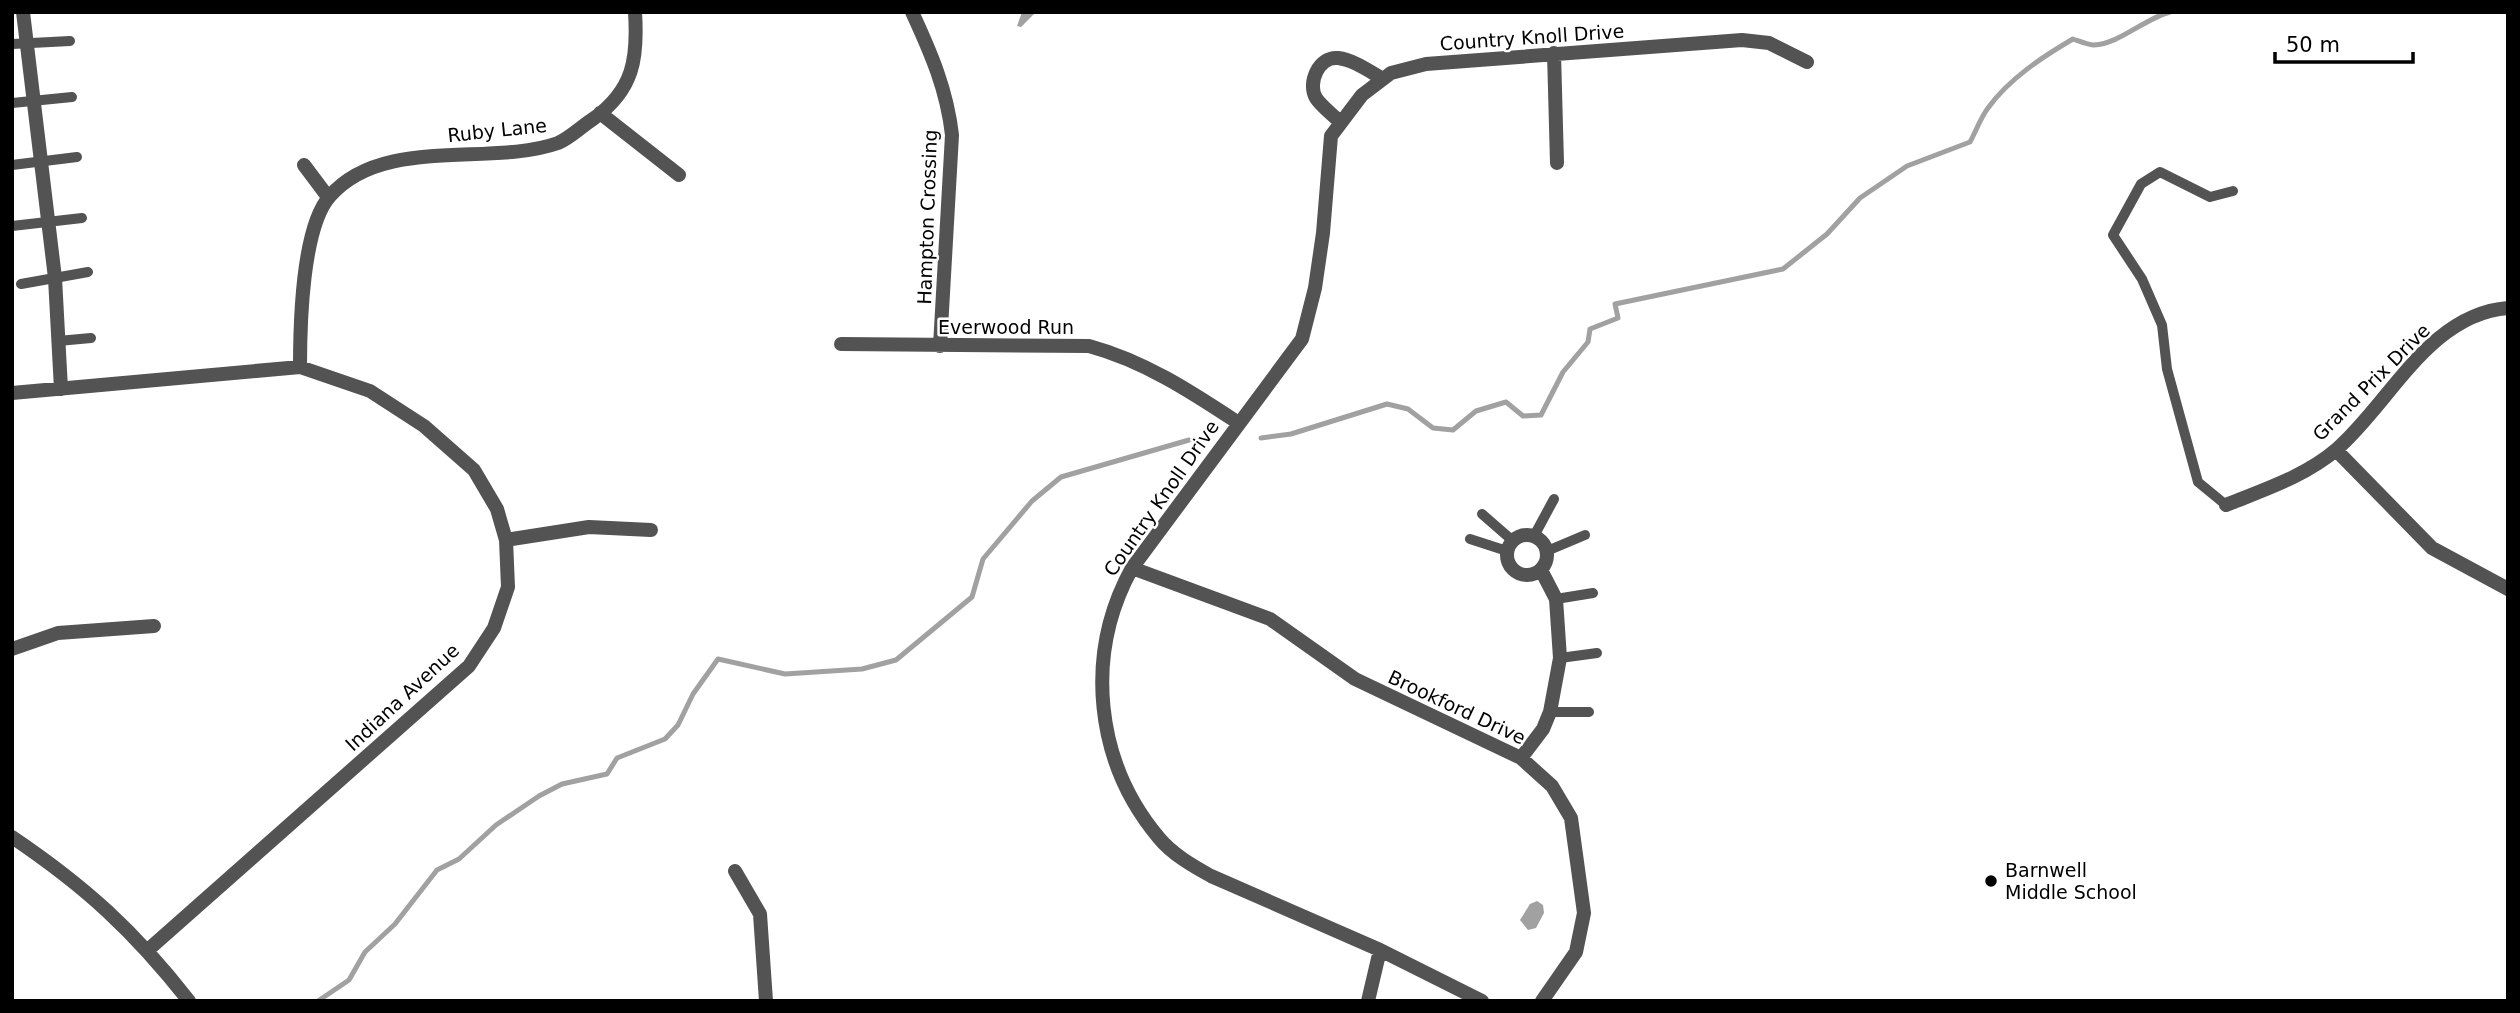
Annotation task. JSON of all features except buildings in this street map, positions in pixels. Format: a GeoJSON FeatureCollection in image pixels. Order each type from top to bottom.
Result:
{"type":"FeatureCollection","features":[{"type":"Feature","properties":{"kind":"street"},"geometry":{"type":"LineString","coordinates":[[23,12],[20,43],[34,101],[55,278],[61,389]]}},
{"type":"Feature","properties":{"kind":"street","name":"Ruby Lane"},"geometry":{"type":"LineString","coordinates":[[328,197],[363,172],[415,157],[511,150],[559,142],[600,113],[624,89],[638,50],[635,12]]}},
{"type":"Feature","properties":{"kind":"street","name":"Hampton Crossing"},"geometry":{"type":"LineString","coordinates":[[912,12],[939,72],[949,106],[952,135],[940,346]]}},
{"type":"Feature","properties":{"kind":"street","name":"Country Knoll Drive"},"geometry":{"type":"LineString","coordinates":[[1482,1001],[1380,950],[1189,863],[1160,840],[1130,796],[1110,753],[1102,681],[1103,657],[1113,606],[1132,568],[1237,422],[1301,339],[1315,288],[1323,233],[1331,136],[1339,121],[1362,94],[1391,73],[1426,64],[1554,53],[1742,40],[1769,43],[1807,62]]}},
{"type":"Feature","properties":{"kind":"street"},"geometry":{"type":"LineString","coordinates":[[1554,53],[1557,163]]}},
{"type":"Feature","properties":{"kind":"street"},"geometry":{"type":"LineString","coordinates":[[1339,121],[1315,97],[1313,79],[1321,65],[1329,58],[1339,58],[1382,79]]}},
{"type":"Feature","properties":{"kind":"street"},"geometry":{"type":"LineString","coordinates":[[600,113],[679,175]]}},
{"type":"Feature","properties":{"kind":"street"},"geometry":{"type":"LineString","coordinates":[[300,367],[305,268],[313,234],[328,197],[304,165]]}},
{"type":"Feature","properties":{"kind":"street","name":"Grand Prix Drive"},"geometry":{"type":"LineString","coordinates":[[2226,505],[2293,477],[2336,450],[2434,342],[2459,325],[2497,309],[2508,308]]}},
{"type":"Feature","properties":{"kind":"street","name":"Everwood Run"},"geometry":{"type":"LineString","coordinates":[[841,344],[1056,344],[1098,349],[1116,353],[1172,380],[1237,422]]}},
{"type":"Feature","properties":{"kind":"street","name":"Indiana Avenue"},"geometry":{"type":"LineString","coordinates":[[12,393],[300,367],[370,391],[424,426],[474,470],[497,509],[506,540],[508,587],[494,628],[470,666],[149,949]]}},
{"type":"Feature","properties":{"kind":"street"},"geometry":{"type":"LineString","coordinates":[[2336,450],[2432,548],[2508,589]]}},
{"type":"Feature","properties":{"kind":"street"},"geometry":{"type":"LineString","coordinates":[[506,540],[589,527],[651,530]]}},
{"type":"Feature","properties":{"kind":"street"},"geometry":{"type":"LineString","coordinates":[[1522,535],[1534,536],[1541,540],[1547,551],[1547,560],[1541,570],[1527,576],[1515,571],[1508,561],[1510,546],[1522,535]]}},
{"type":"Feature","properties":{"kind":"street","name":"Brookford Drive"},"geometry":{"type":"LineString","coordinates":[[1132,568],[1270,618],[1355,680],[1521,758],[1552,786],[1571,818],[1583,893],[1579,945],[1542,1001]]}},
{"type":"Feature","properties":{"kind":"street"},"geometry":{"type":"LineString","coordinates":[[1521,758],[1543,729],[1550,712],[1560,658],[1556,599],[1541,570]]}},
{"type":"Feature","properties":{"kind":"street"},"geometry":{"type":"LineString","coordinates":[[12,649],[58,633],[154,626]]}},
{"type":"Feature","properties":{"kind":"street"},"geometry":{"type":"LineString","coordinates":[[12,837],[82,886],[149,949],[189,1001]]}},
{"type":"Feature","properties":{"kind":"street"},"geometry":{"type":"LineString","coordinates":[[736,871],[760,914],[766,1001]]}},
{"type":"Feature","properties":{"kind":"street"},"geometry":{"type":"LineString","coordinates":[[1368,1001],[1380,950]]}},
{"type":"Feature","properties":{"kind":"lane"},"geometry":{"type":"LineString","coordinates":[[20,43],[70,41]]}},
{"type":"Feature","properties":{"kind":"lane"},"geometry":{"type":"LineString","coordinates":[[12,103],[72,97]]}},
{"type":"Feature","properties":{"kind":"lane"},"geometry":{"type":"LineString","coordinates":[[12,165],[78,157]]}},
{"type":"Feature","properties":{"kind":"lane"},"geometry":{"type":"LineString","coordinates":[[2226,505],[2199,482],[2167,369],[2162,325],[2142,279],[2113,235],[2141,184],[2161,172],[2210,197],[2233,191]]}},
{"type":"Feature","properties":{"kind":"lane"},"geometry":{"type":"LineString","coordinates":[[12,226],[82,218]]}},
{"type":"Feature","properties":{"kind":"lane"},"geometry":{"type":"LineString","coordinates":[[21,284],[88,272]]}},
{"type":"Feature","properties":{"kind":"lane"},"geometry":{"type":"LineString","coordinates":[[58,341],[91,338]]}},
{"type":"Feature","properties":{"kind":"lane"},"geometry":{"type":"LineString","coordinates":[[1534,536],[1554,499]]}},
{"type":"Feature","properties":{"kind":"lane"},"geometry":{"type":"LineString","coordinates":[[1482,514],[1510,546]]}},
{"type":"Feature","properties":{"kind":"lane"},"geometry":{"type":"LineString","coordinates":[[1547,551],[1585,535]]}},
{"type":"Feature","properties":{"kind":"lane"},"geometry":{"type":"LineString","coordinates":[[1470,539],[1510,546]]}},
{"type":"Feature","properties":{"kind":"lane"},"geometry":{"type":"LineString","coordinates":[[1556,599],[1593,593]]}},
{"type":"Feature","properties":{"kind":"lane"},"geometry":{"type":"LineString","coordinates":[[1560,658],[1597,653]]}},
{"type":"Feature","properties":{"kind":"lane"},"geometry":{"type":"LineString","coordinates":[[1550,712],[1589,712]]}},
{"type":"Feature","properties":{"kind":"shaded area"},"geometry":{"type":"Polygon","coordinates":[[[1022,12],[1036,12],[1021,27],[1017,26],[1022,12]]]}},
{"type":"Feature","properties":{"kind":"shaded area"},"geometry":{"type":"Polygon","coordinates":[[[1537,901],[1543,905],[1544,913],[1536,928],[1528,930],[1520,920],[1530,904],[1537,901]]]}},
{"type":"Feature","properties":{"kind":"waterway"},"geometry":{"type":"LineString","coordinates":[[1261,438],[1291,434],[1387,404],[1408,409],[1433,428],[1453,430],[1476,411],[1506,402],[1523,416],[1541,415],[1563,372],[1588,342],[1590,329],[1618,318],[1615,304],[1783,269],[1827,234],[1860,198],[1907,166],[1970,142],[1996,97],[2027,69],[2050,53],[2073,39],[2086,44],[2103,44],[2170,12]]}},
{"type":"Feature","properties":{"kind":"waterway"},"geometry":{"type":"LineString","coordinates":[[318,1001],[349,980],[365,952],[395,924],[437,870],[459,859],[496,825],[562,784],[607,774],[617,758],[665,739],[678,725],[693,694],[718,659],[785,674],[862,669],[896,660],[972,597],[983,559],[1032,501],[1061,477],[1189,440]]}},
{"type":"Feature","properties":{"kind":"place","name":"Barnwell Middle School"},"geometry":{"type":"Point","coordinates":[1991,881]}}]}
